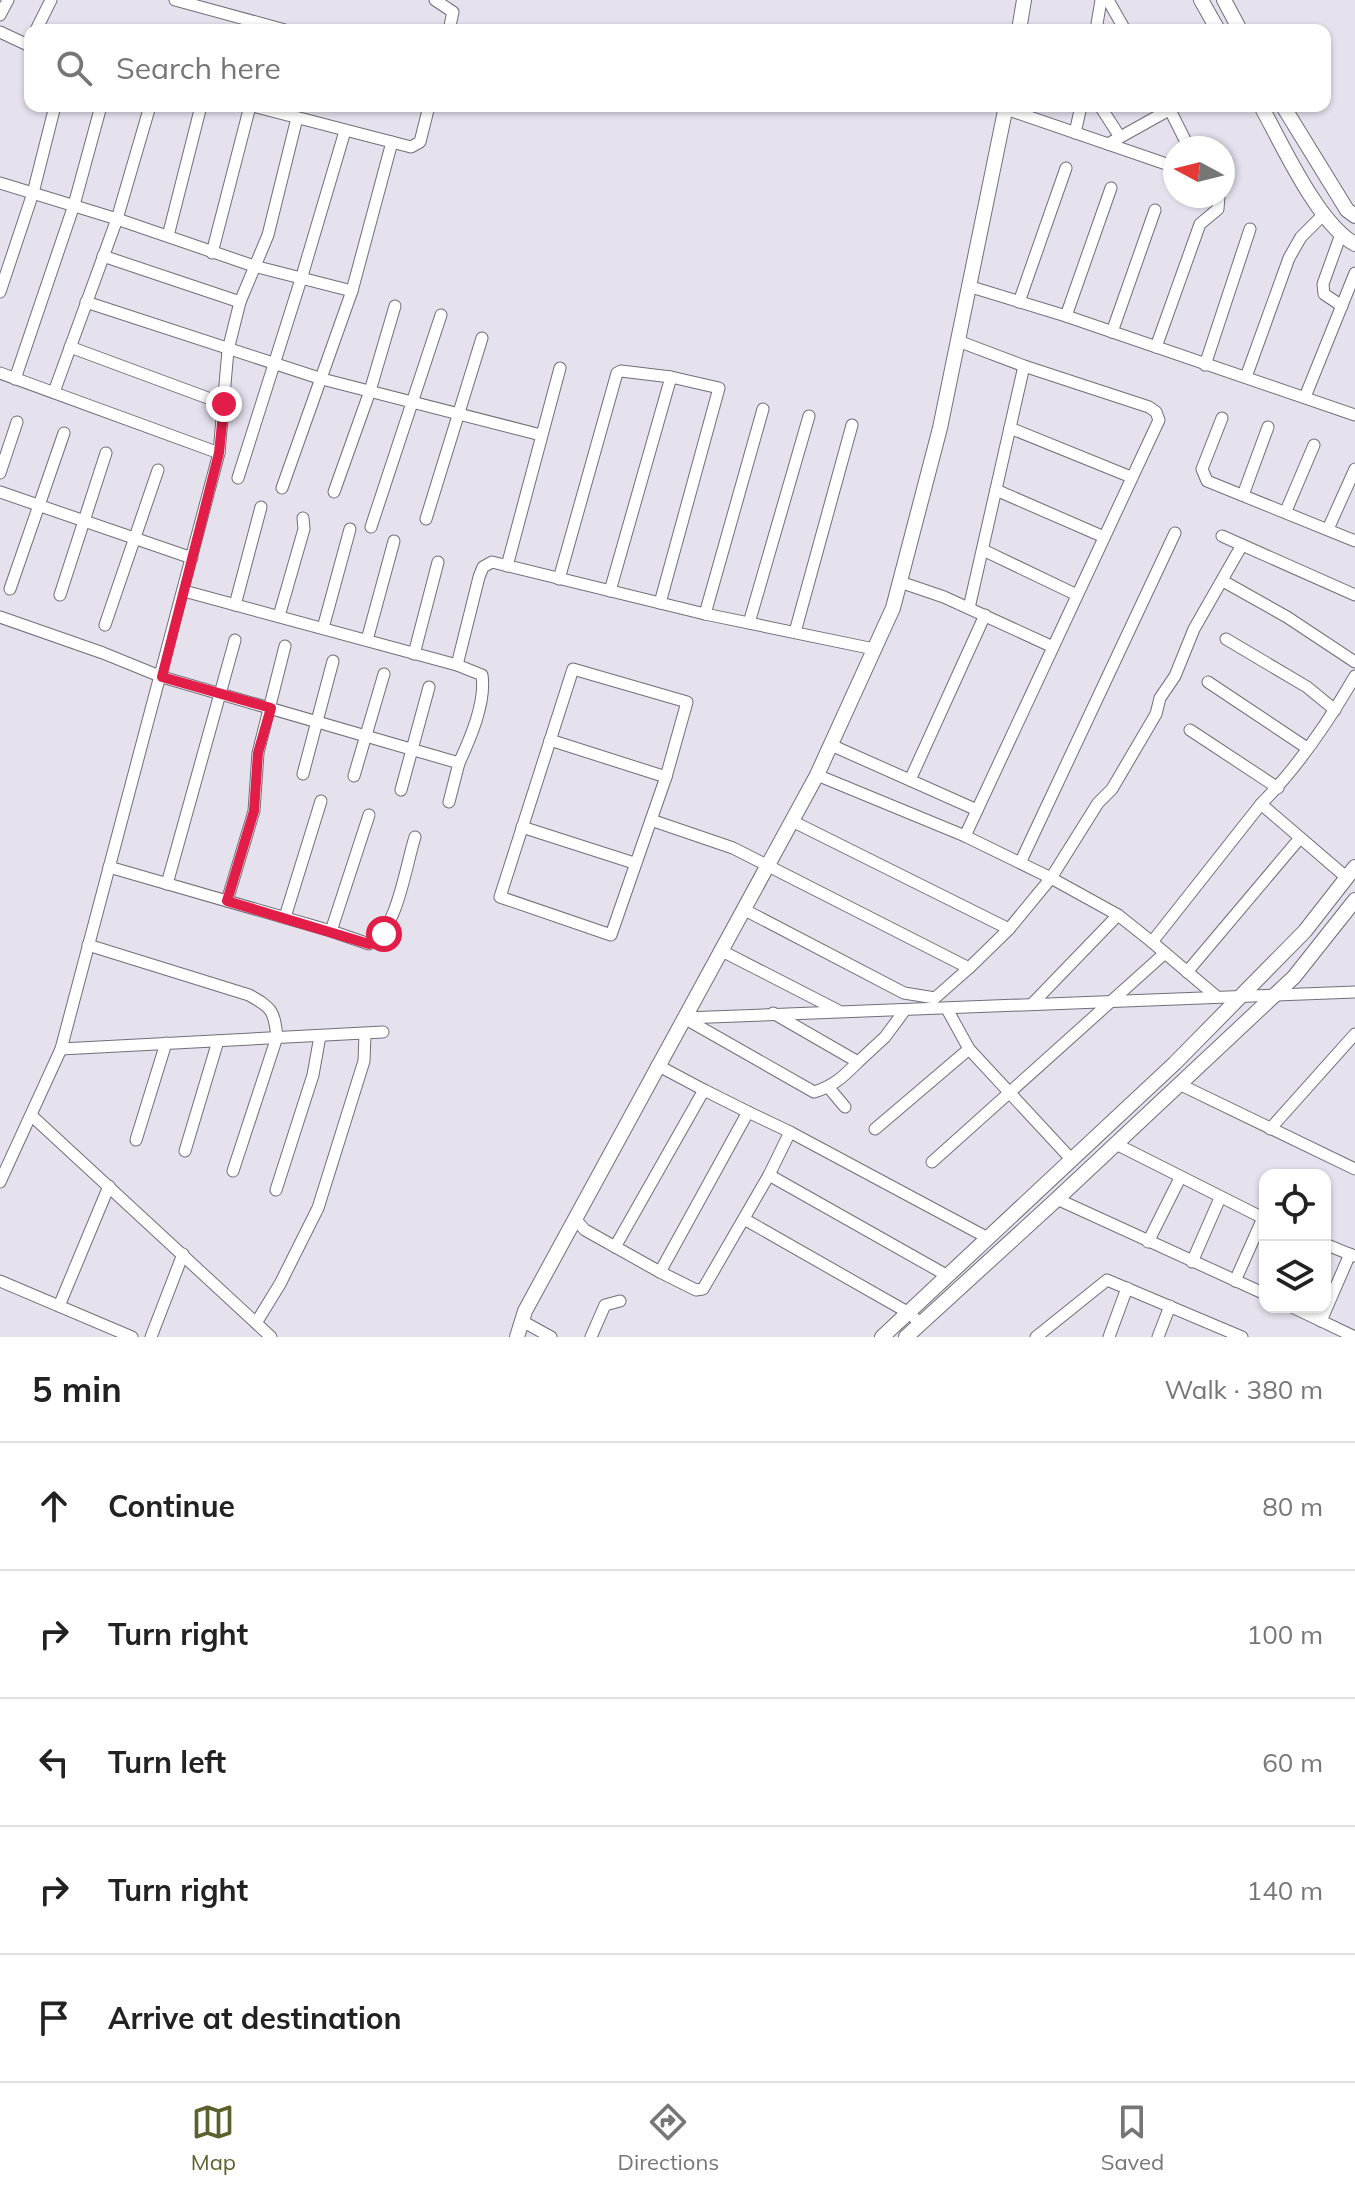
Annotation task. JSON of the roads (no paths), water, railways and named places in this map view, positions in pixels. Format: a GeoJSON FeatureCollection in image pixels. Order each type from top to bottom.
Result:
{"type":"FeatureCollection","features":[{"type":"Feature","properties":{"kind":"street"},"geometry":{"type":"LineString","coordinates":[[0,15],[8,0]]}},
{"type":"Feature","properties":{"kind":"street"},"geometry":{"type":"LineString","coordinates":[[39,24],[51,0]]}},
{"type":"Feature","properties":{"kind":"street"},"geometry":{"type":"LineString","coordinates":[[175,0],[207,4],[267,24]]}},
{"type":"Feature","properties":{"kind":"street"},"geometry":{"type":"LineString","coordinates":[[435,0],[453,12],[450,24]]}},
{"type":"Feature","properties":{"kind":"street"},"geometry":{"type":"LineString","coordinates":[[1020,24],[1024,0]]}},
{"type":"Feature","properties":{"kind":"street"},"geometry":{"type":"LineString","coordinates":[[1097,24],[1101,0]]}},
{"type":"Feature","properties":{"kind":"street"},"geometry":{"type":"LineString","coordinates":[[1108,0],[1122,24]]}},
{"type":"Feature","properties":{"kind":"street"},"geometry":{"type":"LineString","coordinates":[[1201,0],[1215,24]]}},
{"type":"Feature","properties":{"kind":"street"},"geometry":{"type":"LineString","coordinates":[[1224,0],[1237,24]]}},
{"type":"Feature","properties":{"kind":"street"},"geometry":{"type":"LineString","coordinates":[[0,32],[24,42]]}},
{"type":"Feature","properties":{"kind":"street"},"geometry":{"type":"LineString","coordinates":[[0,292],[33,193],[53,112]]}},
{"type":"Feature","properties":{"kind":"street"},"geometry":{"type":"LineString","coordinates":[[15,379],[74,205],[99,112]]}},
{"type":"Feature","properties":{"kind":"street"},"geometry":{"type":"LineString","coordinates":[[54,392],[117,219],[148,112]]}},
{"type":"Feature","properties":{"kind":"street"},"geometry":{"type":"LineString","coordinates":[[168,236],[199,112]]}},
{"type":"Feature","properties":{"kind":"street"},"geometry":{"type":"LineString","coordinates":[[212,253],[249,112]]}},
{"type":"Feature","properties":{"kind":"street"},"geometry":{"type":"LineString","coordinates":[[274,112],[411,147],[420,142],[428,112]]}},
{"type":"Feature","properties":{"kind":"street"},"geometry":{"type":"LineString","coordinates":[[517,1337],[522,1321],[657,1065],[817,775],[893,608],[940,428],[1005,112]]}},
{"type":"Feature","properties":{"kind":"street"},"geometry":{"type":"LineString","coordinates":[[1017,112],[1163,163]]}},
{"type":"Feature","properties":{"kind":"street"},"geometry":{"type":"LineString","coordinates":[[1075,133],[1080,112]]}},
{"type":"Feature","properties":{"kind":"street"},"geometry":{"type":"LineString","coordinates":[[1104,112],[1120,137]]}},
{"type":"Feature","properties":{"kind":"street"},"geometry":{"type":"LineString","coordinates":[[1108,144],[1162,112]]}},
{"type":"Feature","properties":{"kind":"street"},"geometry":{"type":"LineString","coordinates":[[1173,112],[1184,136]]}},
{"type":"Feature","properties":{"kind":"street"},"geometry":{"type":"LineString","coordinates":[[1264,112],[1323,215],[1355,244]]}},
{"type":"Feature","properties":{"kind":"street"},"geometry":{"type":"LineString","coordinates":[[1287,112],[1347,210],[1355,216]]}},
{"type":"Feature","properties":{"kind":"street"},"geometry":{"type":"LineString","coordinates":[[0,1182],[61,1049],[219,453],[228,350],[240,302],[268,235],[297,118]]}},
{"type":"Feature","properties":{"kind":"street"},"geometry":{"type":"LineString","coordinates":[[238,478],[345,131]]}},
{"type":"Feature","properties":{"kind":"street"},"geometry":{"type":"LineString","coordinates":[[282,488],[352,291],[392,142]]}},
{"type":"Feature","properties":{"kind":"street"},"geometry":{"type":"LineString","coordinates":[[1019,302],[1066,168]]}},
{"type":"Feature","properties":{"kind":"street"},"geometry":{"type":"LineString","coordinates":[[0,183],[254,266],[352,291]]}},
{"type":"Feature","properties":{"kind":"street"},"geometry":{"type":"LineString","coordinates":[[1066,316],[1111,188]]}},
{"type":"Feature","properties":{"kind":"street"},"geometry":{"type":"LineString","coordinates":[[1156,347],[1200,224],[1218,208]]}},
{"type":"Feature","properties":{"kind":"street"},"geometry":{"type":"LineString","coordinates":[[1112,332],[1155,210]]}},
{"type":"Feature","properties":{"kind":"street"},"geometry":{"type":"LineString","coordinates":[[1246,377],[1289,258],[1301,237],[1323,215]]}},
{"type":"Feature","properties":{"kind":"street"},"geometry":{"type":"LineString","coordinates":[[1205,365],[1250,229]]}},
{"type":"Feature","properties":{"kind":"street"},"geometry":{"type":"LineString","coordinates":[[1341,234],[1323,284],[1324,294],[1342,306]]}},
{"type":"Feature","properties":{"kind":"street"},"geometry":{"type":"LineString","coordinates":[[103,256],[240,302]]}},
{"type":"Feature","properties":{"kind":"street"},"geometry":{"type":"LineString","coordinates":[[1305,397],[1355,273]]}},
{"type":"Feature","properties":{"kind":"street"},"geometry":{"type":"LineString","coordinates":[[968,286],[1066,316],[1352,414],[1355,399]]}},
{"type":"Feature","properties":{"kind":"street"},"geometry":{"type":"LineString","coordinates":[[86,302],[322,379],[541,435]]}},
{"type":"Feature","properties":{"kind":"street"},"geometry":{"type":"LineString","coordinates":[[334,492],[370,391],[395,306]]}},
{"type":"Feature","properties":{"kind":"street"},"geometry":{"type":"LineString","coordinates":[[371,527],[441,315]]}},
{"type":"Feature","properties":{"kind":"street"},"geometry":{"type":"LineString","coordinates":[[426,519],[482,338]]}},
{"type":"Feature","properties":{"kind":"street"},"geometry":{"type":"LineString","coordinates":[[958,341],[1156,412],[1159,420],[965,836]]}},
{"type":"Feature","properties":{"kind":"street"},"geometry":{"type":"LineString","coordinates":[[70,347],[224,404]]}},
{"type":"Feature","properties":{"kind":"street"},"geometry":{"type":"LineString","coordinates":[[969,608],[1024,366]]}},
{"type":"Feature","properties":{"kind":"street"},"geometry":{"type":"LineString","coordinates":[[507,566],[560,368]]}},
{"type":"Feature","properties":{"kind":"street"},"geometry":{"type":"LineString","coordinates":[[559,579],[615,377],[621,371],[671,377],[719,388],[660,603]]}},
{"type":"Feature","properties":{"kind":"street"},"geometry":{"type":"LineString","coordinates":[[0,373],[219,453]]}},
{"type":"Feature","properties":{"kind":"street"},"geometry":{"type":"LineString","coordinates":[[610,591],[671,377]]}},
{"type":"Feature","properties":{"kind":"street"},"geometry":{"type":"LineString","coordinates":[[705,614],[763,409]]}},
{"type":"Feature","properties":{"kind":"street"},"geometry":{"type":"LineString","coordinates":[[749,623],[809,416]]}},
{"type":"Feature","properties":{"kind":"street"},"geometry":{"type":"LineString","coordinates":[[1222,418],[1202,469],[1207,481],[1355,541]]}},
{"type":"Feature","properties":{"kind":"street"},"geometry":{"type":"LineString","coordinates":[[0,473],[17,422]]}},
{"type":"Feature","properties":{"kind":"street"},"geometry":{"type":"LineString","coordinates":[[795,632],[852,425]]}},
{"type":"Feature","properties":{"kind":"street"},"geometry":{"type":"LineString","coordinates":[[1243,495],[1268,427]]}},
{"type":"Feature","properties":{"kind":"street"},"geometry":{"type":"LineString","coordinates":[[1010,428],[1131,477]]}},
{"type":"Feature","properties":{"kind":"street"},"geometry":{"type":"LineString","coordinates":[[10,589],[64,433]]}},
{"type":"Feature","properties":{"kind":"street"},"geometry":{"type":"LineString","coordinates":[[1286,511],[1314,445]]}},
{"type":"Feature","properties":{"kind":"street"},"geometry":{"type":"LineString","coordinates":[[60,595],[106,453]]}},
{"type":"Feature","properties":{"kind":"street"},"geometry":{"type":"LineString","coordinates":[[1328,529],[1355,469]]}},
{"type":"Feature","properties":{"kind":"street"},"geometry":{"type":"LineString","coordinates":[[105,625],[158,470]]}},
{"type":"Feature","properties":{"kind":"street"},"geometry":{"type":"LineString","coordinates":[[996,490],[1104,537]]}},
{"type":"Feature","properties":{"kind":"street"},"geometry":{"type":"LineString","coordinates":[[0,492],[192,558]]}},
{"type":"Feature","properties":{"kind":"street"},"geometry":{"type":"LineString","coordinates":[[235,605],[261,507]]}},
{"type":"Feature","properties":{"kind":"street"},"geometry":{"type":"LineString","coordinates":[[279,616],[304,529],[303,518]]}},
{"type":"Feature","properties":{"kind":"street"},"geometry":{"type":"LineString","coordinates":[[323,628],[350,529]]}},
{"type":"Feature","properties":{"kind":"street"},"geometry":{"type":"LineString","coordinates":[[1021,861],[1175,533]]}},
{"type":"Feature","properties":{"kind":"street"},"geometry":{"type":"LineString","coordinates":[[1222,536],[1355,595]]}},
{"type":"Feature","properties":{"kind":"street"},"geometry":{"type":"LineString","coordinates":[[367,640],[394,541]]}},
{"type":"Feature","properties":{"kind":"street"},"geometry":{"type":"LineString","coordinates":[[743,909],[904,993],[935,998],[1009,929],[1051,878],[1098,803],[1112,789],[1156,714],[1160,698],[1175,676],[1194,629],[1242,545]]}},
{"type":"Feature","properties":{"kind":"street"},"geometry":{"type":"LineString","coordinates":[[983,550],[1077,595]]}},
{"type":"Feature","properties":{"kind":"street"},"geometry":{"type":"LineString","coordinates":[[414,654],[438,562]]}},
{"type":"Feature","properties":{"kind":"street"},"geometry":{"type":"LineString","coordinates":[[457,665],[483,567],[492,562],[705,614],[874,649]]}},
{"type":"Feature","properties":{"kind":"street"},"geometry":{"type":"LineString","coordinates":[[1223,581],[1287,617],[1355,662]]}},
{"type":"Feature","properties":{"kind":"street"},"geometry":{"type":"LineString","coordinates":[[900,582],[969,608],[1053,647]]}},
{"type":"Feature","properties":{"kind":"street"},"geometry":{"type":"LineString","coordinates":[[184,591],[457,665],[482,675],[483,686],[470,740],[459,763],[449,802]]}},
{"type":"Feature","properties":{"kind":"street"},"geometry":{"type":"LineString","coordinates":[[910,780],[985,615]]}},
{"type":"Feature","properties":{"kind":"street"},"geometry":{"type":"LineString","coordinates":[[0,617],[162,677],[459,763]]}},
{"type":"Feature","properties":{"kind":"street"},"geometry":{"type":"LineString","coordinates":[[1226,639],[1307,687],[1335,710]]}},
{"type":"Feature","properties":{"kind":"street"},"geometry":{"type":"LineString","coordinates":[[167,884],[235,640]]}},
{"type":"Feature","properties":{"kind":"street"},"geometry":{"type":"LineString","coordinates":[[227,901],[254,811],[257,763],[285,646]]}},
{"type":"Feature","properties":{"kind":"street"},"geometry":{"type":"LineString","coordinates":[[303,774],[333,661]]}},
{"type":"Feature","properties":{"kind":"street"},"geometry":{"type":"LineString","coordinates":[[573,669],[687,702],[666,777],[611,935],[500,897],[550,740],[573,669]]}},
{"type":"Feature","properties":{"kind":"street"},"geometry":{"type":"LineString","coordinates":[[354,776],[384,674]]}},
{"type":"Feature","properties":{"kind":"street"},"geometry":{"type":"LineString","coordinates":[[1152,942],[1261,804],[1278,788],[1335,710],[1355,676]]}},
{"type":"Feature","properties":{"kind":"street"},"geometry":{"type":"LineString","coordinates":[[1208,682],[1307,748]]}},
{"type":"Feature","properties":{"kind":"street"},"geometry":{"type":"LineString","coordinates":[[401,790],[429,687]]}},
{"type":"Feature","properties":{"kind":"street"},"geometry":{"type":"LineString","coordinates":[[1190,730],[1278,788]]}},
{"type":"Feature","properties":{"kind":"street"},"geometry":{"type":"LineString","coordinates":[[550,740],[666,777]]}},
{"type":"Feature","properties":{"kind":"street"},"geometry":{"type":"LineString","coordinates":[[831,745],[977,810]]}},
{"type":"Feature","properties":{"kind":"street"},"geometry":{"type":"LineString","coordinates":[[817,775],[1021,861],[1118,915],[1217,997]]}},
{"type":"Feature","properties":{"kind":"street"},"geometry":{"type":"LineString","coordinates":[[285,917],[321,801]]}},
{"type":"Feature","properties":{"kind":"street"},"geometry":{"type":"LineString","coordinates":[[882,1337],[1242,997],[1305,931],[1351,872],[1300,838],[1261,804]]}},
{"type":"Feature","properties":{"kind":"street"},"geometry":{"type":"LineString","coordinates":[[331,931],[369,815]]}},
{"type":"Feature","properties":{"kind":"street"},"geometry":{"type":"LineString","coordinates":[[651,820],[733,848],[969,968]]}},
{"type":"Feature","properties":{"kind":"street"},"geometry":{"type":"LineString","coordinates":[[792,821],[1009,929]]}},
{"type":"Feature","properties":{"kind":"street"},"geometry":{"type":"LineString","coordinates":[[522,827],[634,863]]}},
{"type":"Feature","properties":{"kind":"street"},"geometry":{"type":"LineString","coordinates":[[109,867],[369,944],[378,941],[391,918],[415,837]]}},
{"type":"Feature","properties":{"kind":"street"},"geometry":{"type":"LineString","coordinates":[[1187,972],[1300,838]]}},
{"type":"Feature","properties":{"kind":"street"},"geometry":{"type":"LineString","coordinates":[[906,1337],[1278,993],[1355,900]]}},
{"type":"Feature","properties":{"kind":"street"},"geometry":{"type":"LineString","coordinates":[[1033,1003],[1118,915]]}},
{"type":"Feature","properties":{"kind":"street"},"geometry":{"type":"LineString","coordinates":[[88,945],[249,995],[269,1007],[275,1016],[277,1037],[233,1171]]}},
{"type":"Feature","properties":{"kind":"street"},"geometry":{"type":"LineString","coordinates":[[720,950],[840,1011]]}},
{"type":"Feature","properties":{"kind":"street"},"geometry":{"type":"LineString","coordinates":[[932,1162],[1165,953]]}},
{"type":"Feature","properties":{"kind":"street"},"geometry":{"type":"LineString","coordinates":[[684,1018],[1355,992]]}},
{"type":"Feature","properties":{"kind":"street"},"geometry":{"type":"LineString","coordinates":[[947,1009],[969,1049],[1072,1160]]}},
{"type":"Feature","properties":{"kind":"street"},"geometry":{"type":"LineString","coordinates":[[684,1018],[814,1092],[840,1081],[890,1031],[905,1010]]}},
{"type":"Feature","properties":{"kind":"street"},"geometry":{"type":"LineString","coordinates":[[773,1013],[858,1062]]}},
{"type":"Feature","properties":{"kind":"street"},"geometry":{"type":"LineString","coordinates":[[61,1049],[383,1032]]}},
{"type":"Feature","properties":{"kind":"street"},"geometry":{"type":"LineString","coordinates":[[256,1323],[280,1284],[318,1208],[364,1061],[365,1034]]}},
{"type":"Feature","properties":{"kind":"street"},"geometry":{"type":"LineString","coordinates":[[1270,1129],[1355,1034]]}},
{"type":"Feature","properties":{"kind":"street"},"geometry":{"type":"LineString","coordinates":[[276,1190],[313,1075],[320,1036]]}},
{"type":"Feature","properties":{"kind":"street"},"geometry":{"type":"LineString","coordinates":[[185,1151],[218,1041]]}},
{"type":"Feature","properties":{"kind":"street"},"geometry":{"type":"LineString","coordinates":[[136,1140],[166,1043]]}},
{"type":"Feature","properties":{"kind":"street"},"geometry":{"type":"LineString","coordinates":[[875,1129],[969,1049]]}},
{"type":"Feature","properties":{"kind":"street"},"geometry":{"type":"LineString","coordinates":[[657,1065],[988,1238]]}},
{"type":"Feature","properties":{"kind":"street"},"geometry":{"type":"LineString","coordinates":[[1181,1085],[1355,1169]]}},
{"type":"Feature","properties":{"kind":"street"},"geometry":{"type":"LineString","coordinates":[[829,1088],[845,1107]]}},
{"type":"Feature","properties":{"kind":"street"},"geometry":{"type":"LineString","coordinates":[[615,1247],[704,1090]]}},
{"type":"Feature","properties":{"kind":"street"},"geometry":{"type":"LineString","coordinates":[[660,1272],[748,1112]]}},
{"type":"Feature","properties":{"kind":"street"},"geometry":{"type":"LineString","coordinates":[[32,1116],[271,1337]]}},
{"type":"Feature","properties":{"kind":"street"},"geometry":{"type":"LineString","coordinates":[[575,1219],[585,1230],[660,1272],[696,1290],[703,1289],[769,1175],[790,1132]]}},
{"type":"Feature","properties":{"kind":"street"},"geometry":{"type":"LineString","coordinates":[[1116,1144],[1259,1216]]}},
{"type":"Feature","properties":{"kind":"street"},"geometry":{"type":"LineString","coordinates":[[769,1175],[948,1276]]}},
{"type":"Feature","properties":{"kind":"street"},"geometry":{"type":"LineString","coordinates":[[1148,1242],[1180,1178]]}},
{"type":"Feature","properties":{"kind":"street"},"geometry":{"type":"LineString","coordinates":[[59,1306],[109,1186]]}},
{"type":"Feature","properties":{"kind":"street"},"geometry":{"type":"LineString","coordinates":[[1192,1262],[1220,1198]]}},
{"type":"Feature","properties":{"kind":"street"},"geometry":{"type":"LineString","coordinates":[[1057,1199],[1259,1291]]}},
{"type":"Feature","properties":{"kind":"street"},"geometry":{"type":"LineString","coordinates":[[744,1219],[909,1313],[921,1324]]}},
{"type":"Feature","properties":{"kind":"street"},"geometry":{"type":"LineString","coordinates":[[1235,1281],[1259,1229]]}},
{"type":"Feature","properties":{"kind":"street"},"geometry":{"type":"LineString","coordinates":[[1321,1321],[1352,1255],[1331,1246]]}},
{"type":"Feature","properties":{"kind":"street"},"geometry":{"type":"LineString","coordinates":[[151,1337],[183,1254]]}},
{"type":"Feature","properties":{"kind":"street"},"geometry":{"type":"LineString","coordinates":[[1036,1337],[1107,1280],[1170,1306],[1211,1331],[1242,1337]]}},
{"type":"Feature","properties":{"kind":"street"},"geometry":{"type":"LineString","coordinates":[[0,1281],[132,1337]]}},
{"type":"Feature","properties":{"kind":"street"},"geometry":{"type":"LineString","coordinates":[[1109,1337],[1127,1288]]}},
{"type":"Feature","properties":{"kind":"street"},"geometry":{"type":"LineString","coordinates":[[591,1337],[605,1305],[620,1301]]}},
{"type":"Feature","properties":{"kind":"street"},"geometry":{"type":"LineString","coordinates":[[1158,1337],[1170,1306]]}},
{"type":"Feature","properties":{"kind":"street"},"geometry":{"type":"LineString","coordinates":[[1304,1313],[1355,1337]]}},
{"type":"Feature","properties":{"kind":"street"},"geometry":{"type":"LineString","coordinates":[[522,1321],[551,1337]]}}]}
